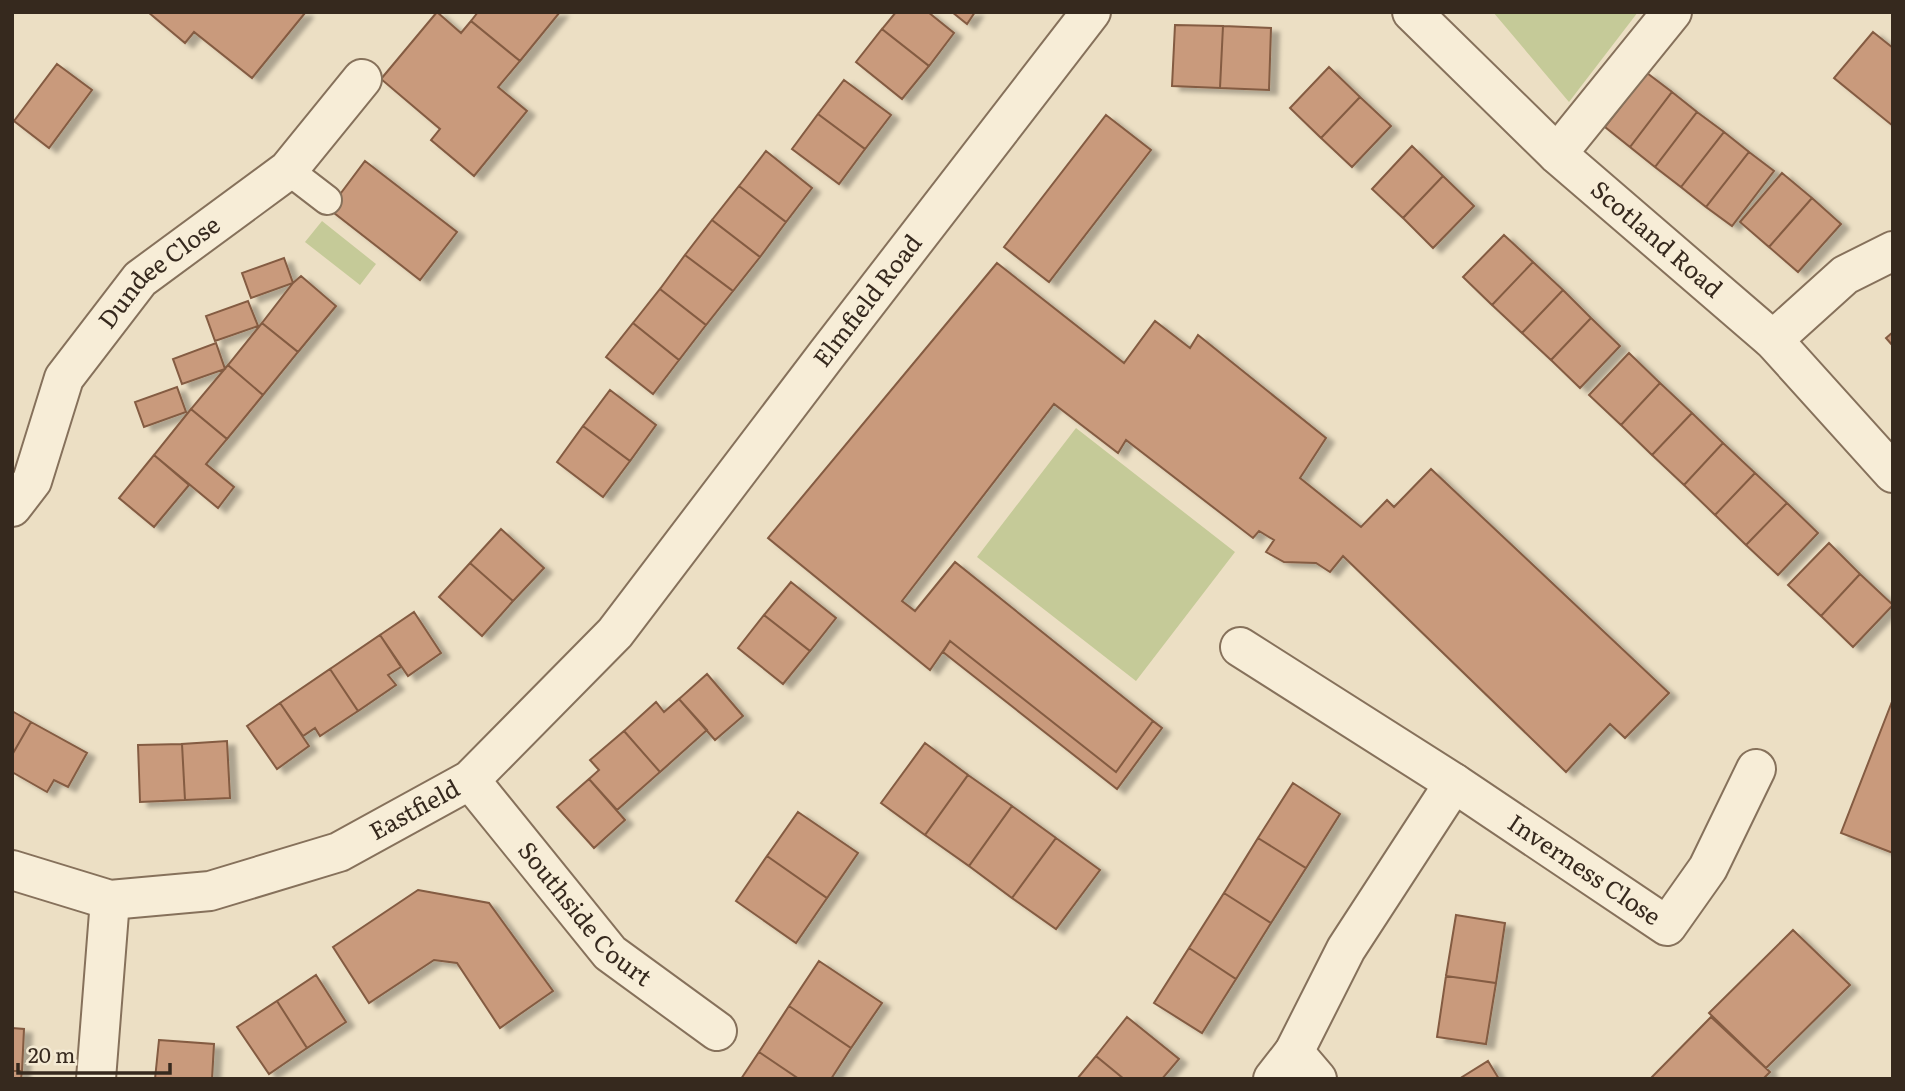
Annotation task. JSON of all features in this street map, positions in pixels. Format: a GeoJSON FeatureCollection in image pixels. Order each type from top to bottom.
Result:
{"type":"FeatureCollection","features":[{"type":"Feature","properties":{"kind":"street","name":"Elmfield Road"},"geometry":{"type":"LineString","coordinates":[[646,592],[1091,12]]}},
{"type":"Feature","properties":{"kind":"street","name":"Scotland Road"},"geometry":{"type":"LineString","coordinates":[[1412,12],[1557,154],[1773,340],[1893,473]]}},
{"type":"Feature","properties":{"kind":"street"},"geometry":{"type":"LineString","coordinates":[[1557,154],[1672,12]]}},
{"type":"Feature","properties":{"kind":"street","name":"Dundee Close"},"geometry":{"type":"LineString","coordinates":[[12,508],[32,481],[64,378],[140,279],[288,170],[362,79]]}},
{"type":"Feature","properties":{"kind":"street"},"geometry":{"type":"LineString","coordinates":[[1773,340],[1845,275],[1893,251]]}},
{"type":"Feature","properties":{"kind":"street","name":"Eastfield"},"geometry":{"type":"LineString","coordinates":[[12,870],[110,900],[209,891],[339,852],[470,779],[615,633],[646,592]]}},
{"type":"Feature","properties":{"kind":"street","name":"Inverness Close"},"geometry":{"type":"LineString","coordinates":[[1240,647],[1454,783],[1667,926],[1708,868],[1756,769]]}},
{"type":"Feature","properties":{"kind":"street","name":"Southside Court"},"geometry":{"type":"LineString","coordinates":[[470,779],[610,953],[717,1031]]}},
{"type":"Feature","properties":{"kind":"street"},"geometry":{"type":"LineString","coordinates":[[1295,1070],[1346,948],[1454,783]]}},
{"type":"Feature","properties":{"kind":"street"},"geometry":{"type":"LineString","coordinates":[[96,1079],[110,900]]}},
{"type":"Feature","properties":{"kind":"lane"},"geometry":{"type":"LineString","coordinates":[[288,170],[327,201]]}},
{"type":"Feature","properties":{"kind":"green space"},"geometry":{"type":"Polygon","coordinates":[[[1493,12],[1638,12],[1569,102],[1493,12]]]}},
{"type":"Feature","properties":{"kind":"green space"},"geometry":{"type":"Polygon","coordinates":[[[322,221],[376,264],[360,285],[305,242],[322,221]]]}},
{"type":"Feature","properties":{"kind":"green space"},"geometry":{"type":"Polygon","coordinates":[[[1076,428],[1235,552],[1136,681],[977,557],[1076,428]]]}},
{"type":"Feature","properties":{"kind":"building"},"geometry":{"type":"Polygon","coordinates":[[[148,12],[305,13],[252,78],[194,32],[185,43],[148,12]]]}},
{"type":"Feature","properties":{"kind":"building"},"geometry":{"type":"Polygon","coordinates":[[[437,12],[461,33],[471,21],[520,61],[498,87],[527,111],[474,176],[431,140],[440,129],[381,79],[437,12]]]}},
{"type":"Feature","properties":{"kind":"building"},"geometry":{"type":"Polygon","coordinates":[[[478,12],[560,12],[520,61],[471,21],[478,12]]]}},
{"type":"Feature","properties":{"kind":"building"},"geometry":{"type":"Polygon","coordinates":[[[896,12],[928,12],[954,33],[929,66],[882,29],[896,12]]]}},
{"type":"Feature","properties":{"kind":"building"},"geometry":{"type":"Polygon","coordinates":[[[952,12],[975,12],[967,24],[952,12]]]}},
{"type":"Feature","properties":{"kind":"building"},"geometry":{"type":"Polygon","coordinates":[[[1175,25],[1223,26],[1220,88],[1172,86],[1175,25]]]}},
{"type":"Feature","properties":{"kind":"building"},"geometry":{"type":"Polygon","coordinates":[[[1223,26],[1271,28],[1269,90],[1220,88],[1223,26]]]}},
{"type":"Feature","properties":{"kind":"building"},"geometry":{"type":"Polygon","coordinates":[[[882,29],[929,66],[902,99],[856,62],[882,29]]]}},
{"type":"Feature","properties":{"kind":"building"},"geometry":{"type":"Polygon","coordinates":[[[1873,32],[1893,48],[1893,126],[1834,78],[1873,32]]]}},
{"type":"Feature","properties":{"kind":"building"},"geometry":{"type":"Polygon","coordinates":[[[57,64],[92,90],[49,148],[14,121],[57,64]]]}},
{"type":"Feature","properties":{"kind":"building"},"geometry":{"type":"Polygon","coordinates":[[[1329,67],[1360,97],[1321,138],[1290,108],[1329,67]]]}},
{"type":"Feature","properties":{"kind":"building"},"geometry":{"type":"Polygon","coordinates":[[[1647,73],[1672,92],[1630,147],[1605,127],[1647,73]]]}},
{"type":"Feature","properties":{"kind":"building"},"geometry":{"type":"Polygon","coordinates":[[[844,80],[891,115],[865,149],[818,114],[844,80]]]}},
{"type":"Feature","properties":{"kind":"building"},"geometry":{"type":"Polygon","coordinates":[[[1672,92],[1697,112],[1655,167],[1630,147],[1672,92]]]}},
{"type":"Feature","properties":{"kind":"building"},"geometry":{"type":"Polygon","coordinates":[[[1360,97],[1391,126],[1352,167],[1321,138],[1360,97]]]}},
{"type":"Feature","properties":{"kind":"building"},"geometry":{"type":"Polygon","coordinates":[[[1697,112],[1724,132],[1681,187],[1655,167],[1697,112]]]}},
{"type":"Feature","properties":{"kind":"building"},"geometry":{"type":"Polygon","coordinates":[[[818,114],[865,149],[839,184],[792,149],[818,114]]]}},
{"type":"Feature","properties":{"kind":"building"},"geometry":{"type":"Polygon","coordinates":[[[1106,115],[1151,150],[1049,282],[1004,247],[1106,115]]]}},
{"type":"Feature","properties":{"kind":"building"},"geometry":{"type":"Polygon","coordinates":[[[1724,132],[1749,152],[1706,207],[1681,187],[1724,132]]]}},
{"type":"Feature","properties":{"kind":"building"},"geometry":{"type":"Polygon","coordinates":[[[1412,146],[1443,176],[1403,218],[1372,189],[1412,146]]]}},
{"type":"Feature","properties":{"kind":"building"},"geometry":{"type":"Polygon","coordinates":[[[766,151],[812,188],[786,222],[739,186],[766,151]]]}},
{"type":"Feature","properties":{"kind":"building"},"geometry":{"type":"Polygon","coordinates":[[[1749,152],[1774,171],[1732,226],[1706,207],[1749,152]]]}},
{"type":"Feature","properties":{"kind":"building"},"geometry":{"type":"Polygon","coordinates":[[[365,161],[457,232],[420,280],[329,209],[365,161]]]}},
{"type":"Feature","properties":{"kind":"building"},"geometry":{"type":"Polygon","coordinates":[[[1782,173],[1812,198],[1769,247],[1740,222],[1782,173]]]}},
{"type":"Feature","properties":{"kind":"building"},"geometry":{"type":"Polygon","coordinates":[[[1443,176],[1474,206],[1433,248],[1403,218],[1443,176]]]}},
{"type":"Feature","properties":{"kind":"building"},"geometry":{"type":"Polygon","coordinates":[[[739,186],[786,222],[760,257],[712,220],[739,186]]]}},
{"type":"Feature","properties":{"kind":"building"},"geometry":{"type":"Polygon","coordinates":[[[1812,198],[1841,224],[1798,272],[1769,247],[1812,198]]]}},
{"type":"Feature","properties":{"kind":"building"},"geometry":{"type":"Polygon","coordinates":[[[712,220],[760,257],[733,291],[685,255],[712,220]]]}},
{"type":"Feature","properties":{"kind":"building"},"geometry":{"type":"Polygon","coordinates":[[[1504,235],[1533,262],[1492,305],[1463,277],[1504,235]]]}},
{"type":"Feature","properties":{"kind":"building"},"geometry":{"type":"Polygon","coordinates":[[[685,255],[733,291],[706,325],[660,289],[685,255]]]}},
{"type":"Feature","properties":{"kind":"building"},"geometry":{"type":"Polygon","coordinates":[[[284,258],[293,283],[251,298],[242,273],[284,258]]]}},
{"type":"Feature","properties":{"kind":"building"},"geometry":{"type":"Polygon","coordinates":[[[1533,262],[1563,290],[1522,333],[1492,305],[1533,262]]]}},
{"type":"Feature","properties":{"kind":"building"},"geometry":{"type":"Polygon","coordinates":[[[997,263],[1124,363],[1155,321],[1190,348],[1198,335],[1326,438],[1300,478],[1361,527],[1387,500],[1394,507],[1431,469],[1669,693],[1625,738],[1610,724],[1566,772],[1343,556],[1330,572],[1316,563],[1284,562],[1266,552],[1274,540],[1259,531],[1253,538],[1126,440],[1118,453],[1054,404],[902,601],[915,611],[955,562],[1153,721],[1116,772],[950,641],[930,670],[768,538],[997,263]]]}},
{"type":"Feature","properties":{"kind":"building"},"geometry":{"type":"Polygon","coordinates":[[[301,276],[336,306],[298,352],[262,323],[301,276]]]}},
{"type":"Feature","properties":{"kind":"building"},"geometry":{"type":"Polygon","coordinates":[[[660,289],[706,325],[679,360],[633,323],[660,289]]]}},
{"type":"Feature","properties":{"kind":"building"},"geometry":{"type":"Polygon","coordinates":[[[1563,290],[1591,318],[1551,360],[1522,333],[1563,290]]]}},
{"type":"Feature","properties":{"kind":"building"},"geometry":{"type":"Polygon","coordinates":[[[248,301],[258,326],[215,341],[206,316],[248,301]]]}},
{"type":"Feature","properties":{"kind":"building"},"geometry":{"type":"Polygon","coordinates":[[[1591,318],[1620,346],[1580,388],[1551,360],[1591,318]]]}},
{"type":"Feature","properties":{"kind":"building"},"geometry":{"type":"Polygon","coordinates":[[[262,323],[298,352],[263,395],[228,365],[262,323]]]}},
{"type":"Feature","properties":{"kind":"building"},"geometry":{"type":"Polygon","coordinates":[[[633,323],[679,360],[653,394],[606,357],[633,323]]]}},
{"type":"Feature","properties":{"kind":"building"},"geometry":{"type":"Polygon","coordinates":[[[1893,332],[1893,346],[1886,338],[1893,332]]]}},
{"type":"Feature","properties":{"kind":"building"},"geometry":{"type":"Polygon","coordinates":[[[216,343],[225,369],[182,384],[173,359],[216,343]]]}},
{"type":"Feature","properties":{"kind":"building"},"geometry":{"type":"Polygon","coordinates":[[[1629,353],[1660,383],[1621,425],[1589,395],[1629,353]]]}},
{"type":"Feature","properties":{"kind":"building"},"geometry":{"type":"Polygon","coordinates":[[[228,365],[263,395],[227,439],[191,409],[228,365]]]}},
{"type":"Feature","properties":{"kind":"building"},"geometry":{"type":"Polygon","coordinates":[[[1660,383],[1692,413],[1652,455],[1621,425],[1660,383]]]}},
{"type":"Feature","properties":{"kind":"building"},"geometry":{"type":"Polygon","coordinates":[[[177,387],[186,412],[144,427],[135,402],[177,387]]]}},
{"type":"Feature","properties":{"kind":"building"},"geometry":{"type":"Polygon","coordinates":[[[610,390],[656,425],[630,461],[583,426],[610,390]]]}},
{"type":"Feature","properties":{"kind":"building"},"geometry":{"type":"Polygon","coordinates":[[[191,409],[227,439],[206,464],[234,487],[218,508],[154,455],[191,409]]]}},
{"type":"Feature","properties":{"kind":"building"},"geometry":{"type":"Polygon","coordinates":[[[1692,413],[1723,443],[1684,485],[1652,455],[1692,413]]]}},
{"type":"Feature","properties":{"kind":"building"},"geometry":{"type":"Polygon","coordinates":[[[583,426],[630,461],[603,497],[557,462],[583,426]]]}},
{"type":"Feature","properties":{"kind":"building"},"geometry":{"type":"Polygon","coordinates":[[[1723,443],[1755,473],[1715,515],[1684,485],[1723,443]]]}},
{"type":"Feature","properties":{"kind":"building"},"geometry":{"type":"Polygon","coordinates":[[[154,455],[189,485],[154,527],[119,498],[154,455]]]}},
{"type":"Feature","properties":{"kind":"building"},"geometry":{"type":"Polygon","coordinates":[[[1755,473],[1787,503],[1746,545],[1715,515],[1755,473]]]}},
{"type":"Feature","properties":{"kind":"building"},"geometry":{"type":"Polygon","coordinates":[[[1787,503],[1818,533],[1778,575],[1746,545],[1787,503]]]}},
{"type":"Feature","properties":{"kind":"building"},"geometry":{"type":"Polygon","coordinates":[[[501,529],[544,568],[513,601],[470,563],[501,529]]]}},
{"type":"Feature","properties":{"kind":"building"},"geometry":{"type":"Polygon","coordinates":[[[1829,543],[1860,574],[1821,616],[1788,585],[1829,543]]]}},
{"type":"Feature","properties":{"kind":"building"},"geometry":{"type":"Polygon","coordinates":[[[470,563],[513,601],[482,636],[439,597],[470,563]]]}},
{"type":"Feature","properties":{"kind":"building"},"geometry":{"type":"Polygon","coordinates":[[[1860,574],[1893,605],[1853,647],[1821,616],[1860,574]]]}},
{"type":"Feature","properties":{"kind":"building"},"geometry":{"type":"Polygon","coordinates":[[[791,582],[836,618],[810,651],[764,615],[791,582]]]}},
{"type":"Feature","properties":{"kind":"building"},"geometry":{"type":"Polygon","coordinates":[[[414,612],[441,653],[408,676],[380,635],[414,612]]]}},
{"type":"Feature","properties":{"kind":"building"},"geometry":{"type":"Polygon","coordinates":[[[764,615],[810,651],[783,684],[738,648],[764,615]]]}},
{"type":"Feature","properties":{"kind":"building"},"geometry":{"type":"Polygon","coordinates":[[[380,635],[401,667],[388,675],[396,685],[358,711],[330,669],[380,635]]]}},
{"type":"Feature","properties":{"kind":"building"},"geometry":{"type":"Polygon","coordinates":[[[950,641],[1116,772],[1153,721],[1162,728],[1117,789],[943,652],[950,641]]]}},
{"type":"Feature","properties":{"kind":"building"},"geometry":{"type":"Polygon","coordinates":[[[330,669],[358,711],[320,736],[315,728],[303,736],[280,703],[330,669]]]}},
{"type":"Feature","properties":{"kind":"building"},"geometry":{"type":"Polygon","coordinates":[[[707,674],[743,716],[715,740],[679,699],[707,674]]]}},
{"type":"Feature","properties":{"kind":"building"},"geometry":{"type":"Polygon","coordinates":[[[679,699],[707,730],[660,772],[624,731],[656,702],[664,712],[679,699]]]}},
{"type":"Feature","properties":{"kind":"building"},"geometry":{"type":"Polygon","coordinates":[[[1893,699],[1893,853],[1841,833],[1893,699]]]}},
{"type":"Feature","properties":{"kind":"building"},"geometry":{"type":"Polygon","coordinates":[[[280,703],[309,746],[277,769],[247,726],[280,703]]]}},
{"type":"Feature","properties":{"kind":"building"},"geometry":{"type":"Polygon","coordinates":[[[12,711],[31,722],[12,755],[12,711]]]}},
{"type":"Feature","properties":{"kind":"building"},"geometry":{"type":"Polygon","coordinates":[[[31,722],[87,753],[68,787],[54,780],[47,792],[12,772],[12,755],[31,722]]]}},
{"type":"Feature","properties":{"kind":"building"},"geometry":{"type":"Polygon","coordinates":[[[624,731],[660,772],[617,810],[589,779],[599,770],[590,760],[624,731]]]}},
{"type":"Feature","properties":{"kind":"building"},"geometry":{"type":"Polygon","coordinates":[[[227,741],[230,798],[185,800],[182,744],[227,741]]]}},
{"type":"Feature","properties":{"kind":"building"},"geometry":{"type":"Polygon","coordinates":[[[925,743],[968,775],[925,835],[881,803],[925,743]]]}},
{"type":"Feature","properties":{"kind":"building"},"geometry":{"type":"Polygon","coordinates":[[[182,744],[185,800],[140,802],[138,745],[182,744]]]}},
{"type":"Feature","properties":{"kind":"building"},"geometry":{"type":"Polygon","coordinates":[[[968,775],[1012,806],[969,866],[925,835],[968,775]]]}},
{"type":"Feature","properties":{"kind":"building"},"geometry":{"type":"Polygon","coordinates":[[[589,779],[625,820],[594,848],[557,807],[589,779]]]}},
{"type":"Feature","properties":{"kind":"building"},"geometry":{"type":"Polygon","coordinates":[[[1293,783],[1340,814],[1306,868],[1258,838],[1293,783]]]}},
{"type":"Feature","properties":{"kind":"building"},"geometry":{"type":"Polygon","coordinates":[[[1012,806],[1056,838],[1012,898],[969,866],[1012,806]]]}},
{"type":"Feature","properties":{"kind":"building"},"geometry":{"type":"Polygon","coordinates":[[[798,812],[858,853],[827,898],[767,856],[798,812]]]}},
{"type":"Feature","properties":{"kind":"building"},"geometry":{"type":"Polygon","coordinates":[[[1056,838],[1100,870],[1056,929],[1012,898],[1056,838]]]}},
{"type":"Feature","properties":{"kind":"building"},"geometry":{"type":"Polygon","coordinates":[[[1258,838],[1306,868],[1271,923],[1224,893],[1258,838]]]}},
{"type":"Feature","properties":{"kind":"building"},"geometry":{"type":"Polygon","coordinates":[[[767,856],[827,898],[796,943],[736,901],[767,856]]]}},
{"type":"Feature","properties":{"kind":"building"},"geometry":{"type":"Polygon","coordinates":[[[418,890],[489,903],[553,991],[500,1028],[457,963],[434,960],[369,1003],[333,947],[418,890]]]}},
{"type":"Feature","properties":{"kind":"building"},"geometry":{"type":"Polygon","coordinates":[[[1224,893],[1271,923],[1236,979],[1189,948],[1224,893]]]}},
{"type":"Feature","properties":{"kind":"building"},"geometry":{"type":"Polygon","coordinates":[[[1456,915],[1505,923],[1496,983],[1446,976],[1456,915]]]}},
{"type":"Feature","properties":{"kind":"building"},"geometry":{"type":"Polygon","coordinates":[[[1793,930],[1850,985],[1766,1068],[1709,1013],[1793,930]]]}},
{"type":"Feature","properties":{"kind":"building"},"geometry":{"type":"Polygon","coordinates":[[[1189,948],[1236,979],[1202,1033],[1154,1003],[1189,948]]]}},
{"type":"Feature","properties":{"kind":"building"},"geometry":{"type":"Polygon","coordinates":[[[819,961],[882,1003],[851,1048],[789,1006],[819,961]]]}},
{"type":"Feature","properties":{"kind":"building"},"geometry":{"type":"Polygon","coordinates":[[[316,975],[346,1022],[307,1048],[277,1001],[316,975]]]}},
{"type":"Feature","properties":{"kind":"building"},"geometry":{"type":"Polygon","coordinates":[[[1446,976],[1496,983],[1486,1044],[1437,1037],[1446,976]]]}},
{"type":"Feature","properties":{"kind":"building"},"geometry":{"type":"Polygon","coordinates":[[[277,1001],[307,1048],[269,1074],[237,1027],[277,1001]]]}},
{"type":"Feature","properties":{"kind":"building"},"geometry":{"type":"Polygon","coordinates":[[[789,1006],[851,1048],[831,1079],[799,1079],[759,1052],[789,1006]]]}},
{"type":"Feature","properties":{"kind":"building"},"geometry":{"type":"Polygon","coordinates":[[[1127,1017],[1179,1059],[1162,1079],[1124,1079],[1096,1056],[1127,1017]]]}},
{"type":"Feature","properties":{"kind":"building"},"geometry":{"type":"Polygon","coordinates":[[[1711,1017],[1770,1072],[1763,1079],[1650,1079],[1711,1017]]]}},
{"type":"Feature","properties":{"kind":"building"},"geometry":{"type":"Polygon","coordinates":[[[12,1028],[24,1029],[22,1071],[12,1071],[12,1028]]]}},
{"type":"Feature","properties":{"kind":"building"},"geometry":{"type":"Polygon","coordinates":[[[159,1040],[214,1044],[212,1079],[155,1079],[159,1040]]]}},
{"type":"Feature","properties":{"kind":"building"},"geometry":{"type":"Polygon","coordinates":[[[759,1052],[799,1079],[741,1079],[759,1052]]]}},
{"type":"Feature","properties":{"kind":"building"},"geometry":{"type":"Polygon","coordinates":[[[1096,1056],[1124,1079],[1077,1079],[1096,1056]]]}},
{"type":"Feature","properties":{"kind":"building"},"geometry":{"type":"Polygon","coordinates":[[[1488,1061],[1499,1079],[1459,1079],[1488,1061]]]}},
{"type":"Feature","properties":{"kind":"building"},"geometry":{"type":"Polygon","coordinates":[[[12,1071],[22,1071],[21,1079],[12,1079],[12,1071]]]}}]}
